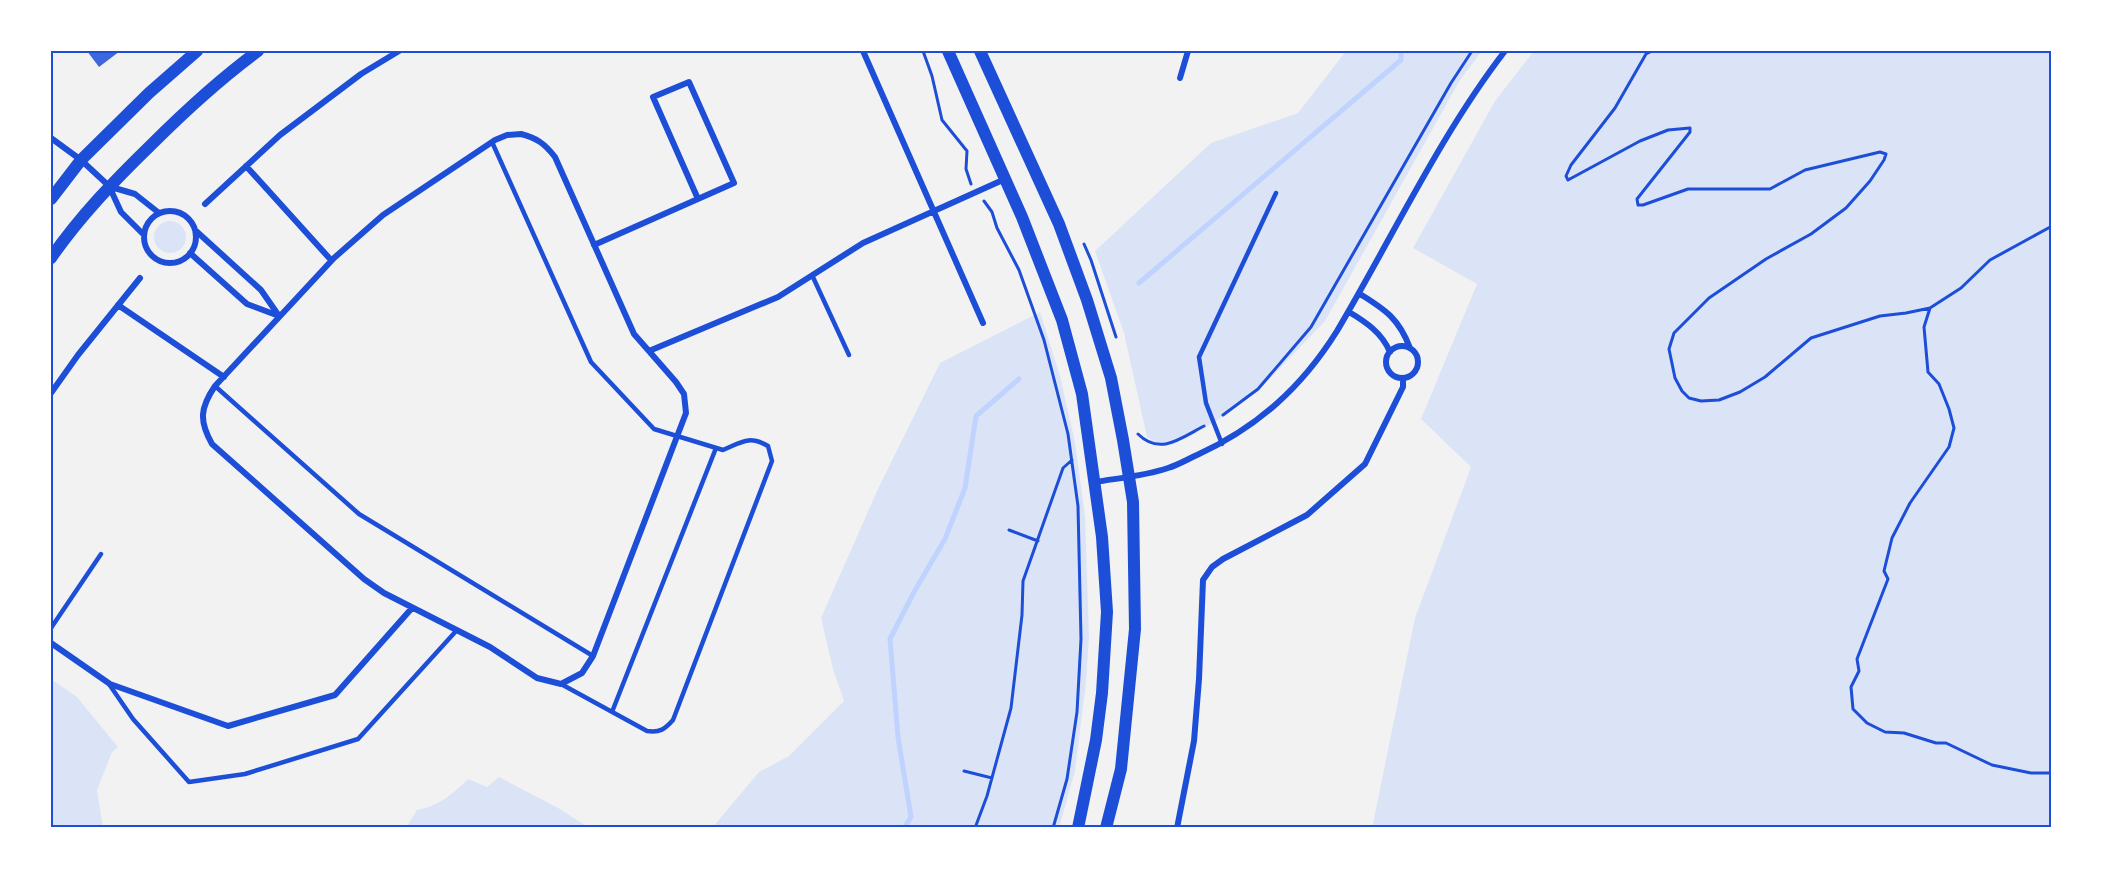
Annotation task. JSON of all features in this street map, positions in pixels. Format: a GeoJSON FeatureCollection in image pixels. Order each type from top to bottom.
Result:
{"type":"FeatureCollection","features":[{"type":"Feature","properties":{"kind":"main road"},"geometry":{"type":"LineString","coordinates":[[51,199],[81,160],[149,93],[197,51]]}},
{"type":"Feature","properties":{"kind":"main road"},"geometry":{"type":"LineString","coordinates":[[51,258],[109,186],[171,125],[232,70],[258,51]]}},
{"type":"Feature","properties":{"kind":"main road"},"geometry":{"type":"LineString","coordinates":[[948,51],[1005,179],[1062,320],[1082,394],[1102,537],[1107,612],[1101,705],[1078,828]]}},
{"type":"Feature","properties":{"kind":"main road"},"geometry":{"type":"LineString","coordinates":[[980,51],[1059,224],[1087,300],[1111,378],[1129,476],[1133,502],[1135,629],[1121,769],[1106,828]]}},
{"type":"Feature","properties":{"kind":"street"},"geometry":{"type":"LineString","coordinates":[[205,204],[280,135],[343,87],[399,51]]}},
{"type":"Feature","properties":{"kind":"street"},"geometry":{"type":"LineString","coordinates":[[862,51],[982,323]]}},
{"type":"Feature","properties":{"kind":"street"},"geometry":{"type":"LineString","coordinates":[[1180,78],[1188,51]]}},
{"type":"Feature","properties":{"kind":"street"},"geometry":{"type":"LineString","coordinates":[[1095,482],[1168,468],[1222,444],[1249,428],[1299,382],[1319,360],[1349,312],[1438,154],[1505,51]]}},
{"type":"Feature","properties":{"kind":"street"},"geometry":{"type":"LineString","coordinates":[[594,245],[698,199],[734,183],[689,82],[653,97],[698,199]]}},
{"type":"Feature","properties":{"kind":"street"},"geometry":{"type":"LineString","coordinates":[[521,134],[535,137],[547,146],[555,157],[634,333],[684,394],[686,413],[594,656],[582,673],[561,684],[537,678],[490,647],[384,593],[364,579],[213,444],[204,430],[202,417],[207,398],[215,386],[331,260],[383,215],[492,142],[507,135],[521,134]]}},
{"type":"Feature","properties":{"kind":"street"},"geometry":{"type":"LineString","coordinates":[[51,138],[81,160],[109,186],[121,212],[144,235],[148,250],[160,261],[176,262],[190,253],[196,240],[195,230]]}},
{"type":"Feature","properties":{"kind":"street"},"geometry":{"type":"LineString","coordinates":[[246,166],[331,260]]}},
{"type":"Feature","properties":{"kind":"street"},"geometry":{"type":"LineString","coordinates":[[650,351],[778,297],[863,243],[1005,179]]}},
{"type":"Feature","properties":{"kind":"street"},"geometry":{"type":"LineString","coordinates":[[109,186],[135,194],[159,213]]}},
{"type":"Feature","properties":{"kind":"street"},"geometry":{"type":"LineString","coordinates":[[144,235],[149,222],[159,213],[175,211],[183,214],[195,230],[261,290],[279,316]]}},
{"type":"Feature","properties":{"kind":"street"},"geometry":{"type":"LineString","coordinates":[[190,253],[247,304],[279,316]]}},
{"type":"Feature","properties":{"kind":"street"},"geometry":{"type":"LineString","coordinates":[[51,393],[140,278]]}},
{"type":"Feature","properties":{"kind":"street"},"geometry":{"type":"LineString","coordinates":[[1360,294],[1377,304],[1398,323],[1410,348],[1417,356],[1418,366],[1412,375],[1403,379],[1392,376],[1386,367],[1390,352],[1399,346],[1410,348]]}},
{"type":"Feature","properties":{"kind":"street"},"geometry":{"type":"LineString","coordinates":[[118,305],[224,377]]}},
{"type":"Feature","properties":{"kind":"street"},"geometry":{"type":"LineString","coordinates":[[1349,312],[1380,335],[1390,352]]}},
{"type":"Feature","properties":{"kind":"street"},"geometry":{"type":"LineString","coordinates":[[1177,828],[1194,741],[1203,580],[1212,567],[1223,559],[1307,515],[1365,464],[1403,387],[1403,379]]}},
{"type":"Feature","properties":{"kind":"street"},"geometry":{"type":"LineString","coordinates":[[51,643],[107,682],[228,726],[335,695],[412,608]]}},
{"type":"Feature","properties":{"kind":"lane"},"geometry":{"type":"LineString","coordinates":[[492,142],[591,362],[654,429],[723,450],[748,439],[757,440],[768,446],[772,461],[673,720],[664,730],[656,733],[647,731],[561,684]]}},
{"type":"Feature","properties":{"kind":"lane"},"geometry":{"type":"LineString","coordinates":[[1222,444],[1206,403],[1199,357],[1276,193]]}},
{"type":"Feature","properties":{"kind":"lane"},"geometry":{"type":"LineString","coordinates":[[812,275],[849,355]]}},
{"type":"Feature","properties":{"kind":"lane"},"geometry":{"type":"LineString","coordinates":[[215,386],[359,514],[594,656]]}},
{"type":"Feature","properties":{"kind":"lane"},"geometry":{"type":"LineString","coordinates":[[612,712],[716,448]]}},
{"type":"Feature","properties":{"kind":"lane"},"geometry":{"type":"LineString","coordinates":[[51,628],[101,554]]}},
{"type":"Feature","properties":{"kind":"lane"},"geometry":{"type":"LineString","coordinates":[[107,682],[133,719],[189,782],[245,774],[358,739],[457,630]]}},
{"type":"Feature","properties":{"kind":"path"},"geometry":{"type":"LineString","coordinates":[[922,51],[932,76],[942,120],[966,151],[966,170],[971,183],[993,212],[997,228],[1019,270],[1033,304],[1054,374],[1068,434],[1078,506],[1081,639],[1077,712],[1067,779],[1053,828]]}},
{"type":"Feature","properties":{"kind":"path"},"geometry":{"type":"LineString","coordinates":[[1213,421],[1232,410],[1258,389],[1311,327],[1451,83],[1472,51]]}},
{"type":"Feature","properties":{"kind":"path"},"geometry":{"type":"LineString","coordinates":[[1652,51],[1646,54],[1615,108],[1571,165],[1566,176],[1568,180],[1640,141],[1668,130],[1690,128],[1690,132],[1638,199],[1638,205],[1688,189],[1770,189],[1805,170],[1880,152],[1886,154],[1870,181],[1846,208],[1811,234],[1766,259],[1709,298],[1674,333],[1669,349],[1675,378],[1689,398],[1701,401],[1719,400],[1740,392],[1765,377],[1811,338],[1880,316],[1906,314],[1930,308],[1961,288],[1990,260],[2052,226]]}},
{"type":"Feature","properties":{"kind":"path"},"geometry":{"type":"LineString","coordinates":[[1930,308],[1924,327],[1928,372],[1938,384],[1954,428],[1949,447],[1910,503],[1892,538],[1884,572],[1888,579],[1857,658],[1859,671],[1851,687],[1853,709],[1867,723],[1886,732],[1904,733],[1936,743],[1946,743],[1992,765],[2052,773]]}},
{"type":"Feature","properties":{"kind":"path"},"geometry":{"type":"LineString","coordinates":[[975,828],[992,778],[1011,708],[1022,615],[1023,581],[1063,468],[1072,460]]}},
{"type":"Feature","properties":{"kind":"path"},"geometry":{"type":"LineString","coordinates":[[1008,530],[1038,541]]}},
{"type":"Feature","properties":{"kind":"path"},"geometry":{"type":"LineString","coordinates":[[964,771],[992,778]]}},
{"type":"Feature","properties":{"kind":"shaded area"},"geometry":{"type":"Polygon","coordinates":[[[1346,51],[1482,51],[1460,80],[1325,321],[1260,389],[1226,415],[1173,444],[1159,444],[1147,437],[1124,333],[1095,251],[1211,143],[1298,113],[1346,51]]]}},
{"type":"Feature","properties":{"kind":"shaded area"},"geometry":{"type":"Polygon","coordinates":[[[1534,51],[2052,51],[2052,828],[1372,828],[1415,618],[1471,467],[1421,419],[1477,284],[1413,248],[1495,101],[1534,51]]]}},
{"type":"Feature","properties":{"kind":"shaded area"},"geometry":{"type":"Polygon","coordinates":[[[170,221],[181,226],[186,237],[181,248],[170,253],[159,248],[154,237],[159,226],[170,221]]]}},
{"type":"Feature","properties":{"kind":"shaded area"},"geometry":{"type":"Polygon","coordinates":[[[1040,312],[1060,376],[1075,442],[1085,516],[1089,637],[1086,682],[1075,771],[1059,828],[712,828],[759,772],[789,756],[844,701],[833,669],[821,618],[877,491],[940,363],[1040,312]]]}},
{"type":"Feature","properties":{"kind":"shaded area"},"geometry":{"type":"Polygon","coordinates":[[[51,679],[77,697],[118,747],[112,752],[97,790],[103,828],[51,828],[51,679]]]}},
{"type":"Feature","properties":{"kind":"shaded area"},"geometry":{"type":"Polygon","coordinates":[[[499,777],[560,809],[589,828],[406,828],[417,810],[432,806],[444,799],[468,779],[487,787],[499,777]]]}},
{"type":"Feature","properties":{"kind":"building"},"geometry":{"type":"Polygon","coordinates":[[[87,51],[120,51],[99,67],[87,51]]]}},
{"type":"Feature","properties":{"kind":"waterway"},"geometry":{"type":"LineString","coordinates":[[1139,283],[1401,60],[1401,51]]}},
{"type":"Feature","properties":{"kind":"waterway"},"geometry":{"type":"LineString","coordinates":[[904,828],[911,817],[898,737],[890,639],[945,539],[965,488],[976,416],[1019,379]]}}]}
